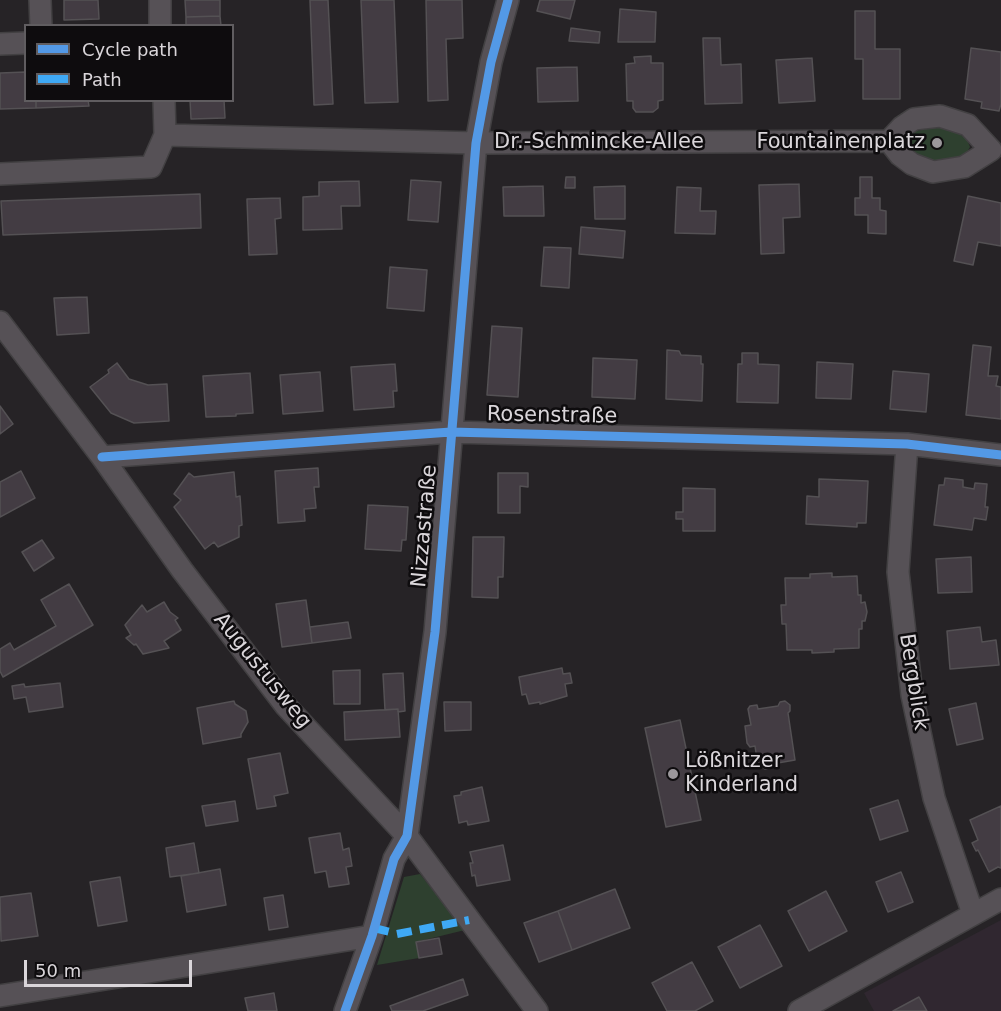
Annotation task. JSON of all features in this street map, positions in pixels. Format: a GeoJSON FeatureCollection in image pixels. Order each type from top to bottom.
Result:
{"type":"FeatureCollection","features":[{"type":"Feature","properties":{"kind":"street"},"geometry":{"type":"LineString","coordinates":[[40,0],[41,24]]}},
{"type":"Feature","properties":{"kind":"street"},"geometry":{"type":"LineString","coordinates":[[160,0],[160,24]]}},
{"type":"Feature","properties":{"kind":"street","name":"Nizzastraße"},"geometry":{"type":"LineString","coordinates":[[345,1011],[372,936],[394,859],[407,836],[435,632],[476,143],[491,62],[508,0]]}},
{"type":"Feature","properties":{"kind":"street"},"geometry":{"type":"LineString","coordinates":[[0,44],[24,43]]}},
{"type":"Feature","properties":{"kind":"street"},"geometry":{"type":"LineString","coordinates":[[0,174],[151,167],[165,135],[164,102]]}},
{"type":"Feature","properties":{"kind":"street"},"geometry":{"type":"LineString","coordinates":[[940,116],[968,125],[996,151],[964,167],[933,172],[912,164],[900,155],[889,141],[902,127],[914,119],[940,116]]}},
{"type":"Feature","properties":{"kind":"street","name":"Dr.-Schmincke-Allee"},"geometry":{"type":"LineString","coordinates":[[165,135],[476,143],[889,141]]}},
{"type":"Feature","properties":{"kind":"street","name":"Augustusweg"},"geometry":{"type":"LineString","coordinates":[[0,322],[285,705],[407,836],[537,1011]]}},
{"type":"Feature","properties":{"kind":"street","name":"Rosenstraße"},"geometry":{"type":"LineString","coordinates":[[102,457],[451,432],[907,444],[1001,455]]}},
{"type":"Feature","properties":{"kind":"street","name":"Bergblick"},"geometry":{"type":"LineString","coordinates":[[907,444],[898,572],[912,695],[933,798],[973,914]]}},
{"type":"Feature","properties":{"kind":"street"},"geometry":{"type":"LineString","coordinates":[[799,1011],[1001,899]]}},
{"type":"Feature","properties":{"kind":"street"},"geometry":{"type":"LineString","coordinates":[[0,996],[372,936]]}},
{"type":"Feature","properties":{"kind":"shaded area"},"geometry":{"type":"Polygon","coordinates":[[[1001,920],[1001,1011],[874,1011],[864,993],[1001,920]]]}},
{"type":"Feature","properties":{"kind":"green space"},"geometry":{"type":"Polygon","coordinates":[[[944,128],[967,139],[970,147],[966,154],[962,157],[936,161],[923,159],[903,145],[903,138],[913,132],[944,128]]]}},
{"type":"Feature","properties":{"kind":"green space"},"geometry":{"type":"Polygon","coordinates":[[[420,874],[465,930],[416,942],[419,958],[377,965],[404,877],[420,874]]]}},
{"type":"Feature","properties":{"kind":"building"},"geometry":{"type":"Polygon","coordinates":[[[64,0],[98,0],[99,19],[64,20],[64,0]]]}},
{"type":"Feature","properties":{"kind":"building"},"geometry":{"type":"Polygon","coordinates":[[[185,0],[220,0],[220,16],[186,17],[185,0]]]}},
{"type":"Feature","properties":{"kind":"building"},"geometry":{"type":"Polygon","coordinates":[[[310,0],[328,0],[333,104],[314,105],[310,0]]]}},
{"type":"Feature","properties":{"kind":"building"},"geometry":{"type":"Polygon","coordinates":[[[361,0],[394,0],[398,102],[365,103],[361,0]]]}},
{"type":"Feature","properties":{"kind":"building"},"geometry":{"type":"Polygon","coordinates":[[[426,0],[462,0],[463,38],[446,39],[448,100],[428,101],[426,0]]]}},
{"type":"Feature","properties":{"kind":"building"},"geometry":{"type":"Polygon","coordinates":[[[540,0],[575,0],[570,19],[537,11],[540,0]]]}},
{"type":"Feature","properties":{"kind":"building"},"geometry":{"type":"Polygon","coordinates":[[[620,9],[656,12],[655,42],[618,42],[620,9]]]}},
{"type":"Feature","properties":{"kind":"building"},"geometry":{"type":"Polygon","coordinates":[[[855,11],[875,11],[875,49],[900,49],[900,99],[863,99],[863,59],[855,59],[855,11]]]}},
{"type":"Feature","properties":{"kind":"building"},"geometry":{"type":"Polygon","coordinates":[[[220,16],[221,24],[186,24],[186,17],[220,16]]]}},
{"type":"Feature","properties":{"kind":"building"},"geometry":{"type":"Polygon","coordinates":[[[571,28],[600,32],[599,43],[569,41],[571,28]]]}},
{"type":"Feature","properties":{"kind":"building"},"geometry":{"type":"Polygon","coordinates":[[[703,38],[720,38],[721,65],[741,64],[742,103],[705,104],[703,38]]]}},
{"type":"Feature","properties":{"kind":"building"},"geometry":{"type":"Polygon","coordinates":[[[971,48],[1001,52],[999,111],[981,108],[982,102],[965,99],[971,48]]]}},
{"type":"Feature","properties":{"kind":"building"},"geometry":{"type":"Polygon","coordinates":[[[651,56],[651,63],[663,63],[663,100],[658,101],[658,108],[653,112],[636,112],[633,108],[633,101],[627,101],[626,64],[635,63],[634,57],[651,56]]]}},
{"type":"Feature","properties":{"kind":"building"},"geometry":{"type":"Polygon","coordinates":[[[812,58],[815,101],[779,103],[776,60],[812,58]]]}},
{"type":"Feature","properties":{"kind":"building"},"geometry":{"type":"Polygon","coordinates":[[[577,67],[578,101],[538,102],[537,68],[577,67]]]}},
{"type":"Feature","properties":{"kind":"building"},"geometry":{"type":"Polygon","coordinates":[[[24,72],[24,102],[36,102],[36,108],[0,109],[0,73],[24,72]]]}},
{"type":"Feature","properties":{"kind":"building"},"geometry":{"type":"Polygon","coordinates":[[[36,102],[88,102],[89,106],[36,108],[36,102]]]}},
{"type":"Feature","properties":{"kind":"building"},"geometry":{"type":"Polygon","coordinates":[[[190,102],[224,102],[225,118],[191,119],[190,102]]]}},
{"type":"Feature","properties":{"kind":"building"},"geometry":{"type":"Polygon","coordinates":[[[566,177],[575,177],[575,188],[565,188],[566,177]]]}},
{"type":"Feature","properties":{"kind":"building"},"geometry":{"type":"Polygon","coordinates":[[[860,177],[872,177],[872,198],[880,198],[880,210],[886,211],[886,234],[868,233],[868,215],[855,215],[855,198],[860,198],[860,177]]]}},
{"type":"Feature","properties":{"kind":"building"},"geometry":{"type":"Polygon","coordinates":[[[411,180],[441,182],[438,222],[408,220],[411,180]]]}},
{"type":"Feature","properties":{"kind":"building"},"geometry":{"type":"Polygon","coordinates":[[[359,181],[360,206],[341,206],[342,229],[303,230],[303,197],[319,196],[319,182],[359,181]]]}},
{"type":"Feature","properties":{"kind":"building"},"geometry":{"type":"Polygon","coordinates":[[[799,184],[800,217],[783,218],[784,253],[761,254],[759,185],[799,184]]]}},
{"type":"Feature","properties":{"kind":"building"},"geometry":{"type":"Polygon","coordinates":[[[543,186],[544,216],[504,216],[503,187],[543,186]]]}},
{"type":"Feature","properties":{"kind":"building"},"geometry":{"type":"Polygon","coordinates":[[[625,186],[625,219],[595,219],[594,187],[625,186]]]}},
{"type":"Feature","properties":{"kind":"building"},"geometry":{"type":"Polygon","coordinates":[[[677,187],[701,188],[700,211],[716,211],[715,234],[675,233],[677,187]]]}},
{"type":"Feature","properties":{"kind":"building"},"geometry":{"type":"Polygon","coordinates":[[[200,194],[201,228],[3,235],[1,201],[200,194]]]}},
{"type":"Feature","properties":{"kind":"building"},"geometry":{"type":"Polygon","coordinates":[[[968,196],[1001,203],[1001,246],[978,242],[973,265],[954,261],[968,196]]]}},
{"type":"Feature","properties":{"kind":"building"},"geometry":{"type":"Polygon","coordinates":[[[280,198],[281,218],[275,219],[277,254],[249,255],[247,199],[280,198]]]}},
{"type":"Feature","properties":{"kind":"building"},"geometry":{"type":"Polygon","coordinates":[[[581,227],[625,231],[623,258],[579,254],[581,227]]]}},
{"type":"Feature","properties":{"kind":"building"},"geometry":{"type":"Polygon","coordinates":[[[544,247],[571,248],[569,288],[541,286],[544,247]]]}},
{"type":"Feature","properties":{"kind":"building"},"geometry":{"type":"Polygon","coordinates":[[[390,267],[427,270],[424,311],[387,308],[390,267]]]}},
{"type":"Feature","properties":{"kind":"building"},"geometry":{"type":"Polygon","coordinates":[[[87,297],[89,333],[57,335],[54,298],[87,297]]]}},
{"type":"Feature","properties":{"kind":"building"},"geometry":{"type":"Polygon","coordinates":[[[492,326],[522,328],[518,397],[487,395],[492,326]]]}},
{"type":"Feature","properties":{"kind":"building"},"geometry":{"type":"Polygon","coordinates":[[[973,345],[991,347],[988,376],[998,376],[996,386],[1001,387],[1001,419],[966,415],[973,345]]]}},
{"type":"Feature","properties":{"kind":"building"},"geometry":{"type":"Polygon","coordinates":[[[667,350],[679,351],[681,355],[701,356],[701,364],[703,364],[702,401],[666,399],[667,350]]]}},
{"type":"Feature","properties":{"kind":"building"},"geometry":{"type":"Polygon","coordinates":[[[742,353],[758,353],[758,364],[779,365],[778,403],[737,402],[738,364],[742,364],[742,353]]]}},
{"type":"Feature","properties":{"kind":"building"},"geometry":{"type":"Polygon","coordinates":[[[593,358],[637,360],[635,399],[592,397],[593,358]]]}},
{"type":"Feature","properties":{"kind":"building"},"geometry":{"type":"Polygon","coordinates":[[[817,362],[853,364],[851,399],[816,398],[817,362]]]}},
{"type":"Feature","properties":{"kind":"building"},"geometry":{"type":"Polygon","coordinates":[[[117,363],[129,379],[148,385],[167,384],[169,421],[134,423],[111,413],[90,387],[109,373],[108,370],[117,363]]]}},
{"type":"Feature","properties":{"kind":"building"},"geometry":{"type":"Polygon","coordinates":[[[395,364],[397,391],[393,391],[394,407],[354,410],[351,367],[395,364]]]}},
{"type":"Feature","properties":{"kind":"building"},"geometry":{"type":"Polygon","coordinates":[[[893,371],[929,374],[926,412],[890,409],[893,371]]]}},
{"type":"Feature","properties":{"kind":"building"},"geometry":{"type":"Polygon","coordinates":[[[320,372],[323,411],[283,414],[280,375],[320,372]]]}},
{"type":"Feature","properties":{"kind":"building"},"geometry":{"type":"Polygon","coordinates":[[[250,373],[253,413],[206,417],[203,376],[250,373]]]}},
{"type":"Feature","properties":{"kind":"building"},"geometry":{"type":"Polygon","coordinates":[[[0,406],[13,424],[0,434],[0,406]]]}},
{"type":"Feature","properties":{"kind":"building"},"geometry":{"type":"Polygon","coordinates":[[[318,468],[319,487],[314,487],[316,508],[304,509],[305,521],[278,523],[275,471],[318,468]]]}},
{"type":"Feature","properties":{"kind":"building"},"geometry":{"type":"Polygon","coordinates":[[[21,471],[35,498],[0,517],[0,482],[21,471]]]}},
{"type":"Feature","properties":{"kind":"building"},"geometry":{"type":"Polygon","coordinates":[[[234,472],[236,497],[240,496],[242,525],[239,526],[239,537],[218,547],[214,542],[205,549],[174,507],[181,500],[174,494],[189,473],[194,477],[234,472]]]}},
{"type":"Feature","properties":{"kind":"building"},"geometry":{"type":"Polygon","coordinates":[[[498,473],[528,473],[528,487],[520,486],[520,513],[498,513],[498,473]]]}},
{"type":"Feature","properties":{"kind":"building"},"geometry":{"type":"Polygon","coordinates":[[[945,478],[963,480],[963,487],[974,489],[975,483],[987,484],[986,520],[974,518],[972,530],[934,525],[939,485],[944,485],[945,478]]]}},
{"type":"Feature","properties":{"kind":"building"},"geometry":{"type":"Polygon","coordinates":[[[819,479],[868,481],[866,523],[857,523],[857,527],[806,524],[807,496],[819,497],[819,479]]]}},
{"type":"Feature","properties":{"kind":"building"},"geometry":{"type":"Polygon","coordinates":[[[683,488],[715,489],[715,531],[683,531],[683,519],[676,519],[676,512],[683,512],[683,488]]]}},
{"type":"Feature","properties":{"kind":"building"},"geometry":{"type":"Polygon","coordinates":[[[368,505],[408,507],[406,540],[402,540],[401,551],[365,549],[368,505]]]}},
{"type":"Feature","properties":{"kind":"building"},"geometry":{"type":"Polygon","coordinates":[[[473,537],[504,537],[503,577],[498,577],[498,598],[472,597],[473,537]]]}},
{"type":"Feature","properties":{"kind":"building"},"geometry":{"type":"Polygon","coordinates":[[[42,540],[54,558],[34,571],[22,552],[42,540]]]}},
{"type":"Feature","properties":{"kind":"building"},"geometry":{"type":"Polygon","coordinates":[[[971,557],[972,592],[938,593],[936,559],[971,557]]]}},
{"type":"Feature","properties":{"kind":"building"},"geometry":{"type":"Polygon","coordinates":[[[832,573],[832,577],[857,576],[858,595],[861,595],[861,603],[865,602],[867,612],[865,621],[862,621],[862,629],[859,629],[859,648],[812,653],[812,650],[787,650],[786,624],[782,624],[781,605],[786,605],[785,578],[810,578],[810,574],[832,573]]]}},
{"type":"Feature","properties":{"kind":"building"},"geometry":{"type":"Polygon","coordinates":[[[69,584],[93,625],[3,677],[0,671],[0,649],[10,643],[14,650],[56,626],[41,600],[69,584]]]}},
{"type":"Feature","properties":{"kind":"building"},"geometry":{"type":"Polygon","coordinates":[[[306,600],[312,643],[282,647],[276,604],[306,600]]]}},
{"type":"Feature","properties":{"kind":"building"},"geometry":{"type":"Polygon","coordinates":[[[164,602],[170,612],[178,618],[175,620],[181,630],[164,641],[169,648],[143,654],[136,644],[134,645],[126,638],[131,635],[125,625],[142,605],[147,612],[164,602]]]}},
{"type":"Feature","properties":{"kind":"building"},"geometry":{"type":"Polygon","coordinates":[[[348,622],[351,638],[312,643],[310,627],[348,622]]]}},
{"type":"Feature","properties":{"kind":"building"},"geometry":{"type":"Polygon","coordinates":[[[980,627],[982,642],[996,640],[999,665],[950,669],[947,631],[980,627]]]}},
{"type":"Feature","properties":{"kind":"building"},"geometry":{"type":"Polygon","coordinates":[[[562,668],[563,674],[570,673],[572,683],[565,684],[567,696],[540,704],[540,702],[529,704],[526,694],[522,695],[519,677],[562,668]]]}},
{"type":"Feature","properties":{"kind":"building"},"geometry":{"type":"Polygon","coordinates":[[[360,670],[360,704],[334,704],[333,671],[360,670]]]}},
{"type":"Feature","properties":{"kind":"building"},"geometry":{"type":"Polygon","coordinates":[[[403,673],[405,711],[385,710],[383,674],[403,673]]]}},
{"type":"Feature","properties":{"kind":"building"},"geometry":{"type":"Polygon","coordinates":[[[60,683],[63,707],[29,712],[26,697],[14,699],[12,686],[24,684],[25,687],[60,683]]]}},
{"type":"Feature","properties":{"kind":"building"},"geometry":{"type":"Polygon","coordinates":[[[234,701],[246,711],[248,722],[241,737],[203,744],[197,708],[234,701]]]}},
{"type":"Feature","properties":{"kind":"building"},"geometry":{"type":"Polygon","coordinates":[[[785,701],[790,705],[788,713],[795,760],[772,764],[770,768],[765,769],[761,765],[758,766],[755,746],[750,747],[747,743],[745,726],[751,725],[748,709],[750,706],[757,705],[758,709],[778,706],[780,702],[785,701]]]}},
{"type":"Feature","properties":{"kind":"building"},"geometry":{"type":"Polygon","coordinates":[[[444,702],[471,702],[471,730],[445,731],[444,702]]]}},
{"type":"Feature","properties":{"kind":"building"},"geometry":{"type":"Polygon","coordinates":[[[976,703],[983,739],[957,745],[949,709],[976,703]]]}},
{"type":"Feature","properties":{"kind":"building"},"geometry":{"type":"Polygon","coordinates":[[[398,709],[400,737],[345,740],[344,712],[398,709]]]}},
{"type":"Feature","properties":{"kind":"building","name":"Lößnitzer Kinderland"},"geometry":{"type":"Polygon","coordinates":[[[680,720],[701,820],[666,827],[645,728],[680,720]]]}},
{"type":"Feature","properties":{"kind":"building"},"geometry":{"type":"Polygon","coordinates":[[[280,753],[288,793],[274,796],[276,806],[257,809],[248,759],[280,753]]]}},
{"type":"Feature","properties":{"kind":"building"},"geometry":{"type":"Polygon","coordinates":[[[482,787],[489,821],[468,825],[467,821],[459,823],[454,796],[482,787]]]}},
{"type":"Feature","properties":{"kind":"building"},"geometry":{"type":"Polygon","coordinates":[[[898,800],[908,831],[880,840],[870,809],[898,800]]]}},
{"type":"Feature","properties":{"kind":"building"},"geometry":{"type":"Polygon","coordinates":[[[235,801],[238,821],[206,826],[202,806],[235,801]]]}},
{"type":"Feature","properties":{"kind":"building"},"geometry":{"type":"Polygon","coordinates":[[[1001,806],[1001,868],[998,867],[989,872],[972,843],[978,840],[970,820],[1001,806]]]}},
{"type":"Feature","properties":{"kind":"building"},"geometry":{"type":"Polygon","coordinates":[[[340,833],[343,850],[349,848],[352,866],[346,867],[349,884],[329,887],[326,871],[315,873],[309,838],[340,833]]]}},
{"type":"Feature","properties":{"kind":"building"},"geometry":{"type":"Polygon","coordinates":[[[194,843],[199,873],[170,877],[166,848],[194,843]]]}},
{"type":"Feature","properties":{"kind":"building"},"geometry":{"type":"Polygon","coordinates":[[[503,845],[510,880],[477,886],[475,875],[472,876],[470,863],[473,863],[470,852],[503,845]]]}},
{"type":"Feature","properties":{"kind":"building"},"geometry":{"type":"Polygon","coordinates":[[[220,869],[226,905],[187,912],[181,876],[220,869]]]}},
{"type":"Feature","properties":{"kind":"building"},"geometry":{"type":"Polygon","coordinates":[[[901,872],[913,902],[888,912],[876,882],[901,872]]]}},
{"type":"Feature","properties":{"kind":"building"},"geometry":{"type":"Polygon","coordinates":[[[120,877],[127,921],[98,926],[90,882],[120,877]]]}},
{"type":"Feature","properties":{"kind":"building"},"geometry":{"type":"Polygon","coordinates":[[[615,889],[630,928],[572,950],[558,911],[615,889]]]}},
{"type":"Feature","properties":{"kind":"building"},"geometry":{"type":"Polygon","coordinates":[[[826,891],[847,931],[809,951],[788,911],[826,891]]]}},
{"type":"Feature","properties":{"kind":"building"},"geometry":{"type":"Polygon","coordinates":[[[31,893],[38,936],[1,941],[0,897],[31,893]]]}},
{"type":"Feature","properties":{"kind":"building"},"geometry":{"type":"Polygon","coordinates":[[[283,895],[288,927],[269,930],[264,898],[283,895]]]}},
{"type":"Feature","properties":{"kind":"building"},"geometry":{"type":"Polygon","coordinates":[[[558,911],[572,950],[539,962],[524,923],[558,911]]]}},
{"type":"Feature","properties":{"kind":"building"},"geometry":{"type":"Polygon","coordinates":[[[760,925],[782,966],[740,988],[718,947],[760,925]]]}},
{"type":"Feature","properties":{"kind":"building"},"geometry":{"type":"Polygon","coordinates":[[[439,938],[442,954],[419,958],[416,942],[439,938]]]}},
{"type":"Feature","properties":{"kind":"building"},"geometry":{"type":"Polygon","coordinates":[[[692,962],[713,1001],[695,1011],[667,1011],[652,983],[692,962]]]}},
{"type":"Feature","properties":{"kind":"building"},"geometry":{"type":"Polygon","coordinates":[[[463,979],[468,995],[423,1011],[392,1011],[390,1006],[463,979]]]}},
{"type":"Feature","properties":{"kind":"building"},"geometry":{"type":"Polygon","coordinates":[[[274,993],[277,1011],[248,1011],[245,998],[274,993]]]}},
{"type":"Feature","properties":{"kind":"building"},"geometry":{"type":"Polygon","coordinates":[[[919,997],[927,1011],[893,1011],[919,997]]]}},
{"type":"Feature","properties":{"kind":"marked path"},"geometry":{"type":"LineString","coordinates":[[397,934],[469,920]]}},
{"type":"Feature","properties":{"kind":"marked path"},"geometry":{"type":"LineString","coordinates":[[374,928],[390,932]]}},
{"type":"Feature","properties":{"kind":"cycle path"},"geometry":{"type":"LineString","coordinates":[[345,1011],[372,936],[394,859],[407,836],[435,632],[476,143],[491,62],[508,0]]}},
{"type":"Feature","properties":{"kind":"cycle path"},"geometry":{"type":"LineString","coordinates":[[102,457],[451,432],[907,444],[1001,455]]}},
{"type":"Feature","properties":{"kind":"place","name":"Fountainenplatz"},"geometry":{"type":"Point","coordinates":[937,143]}},
{"type":"Feature","properties":{"kind":"place","name":"Lößnitzer Kinderland"},"geometry":{"type":"Point","coordinates":[673,774]}}]}
